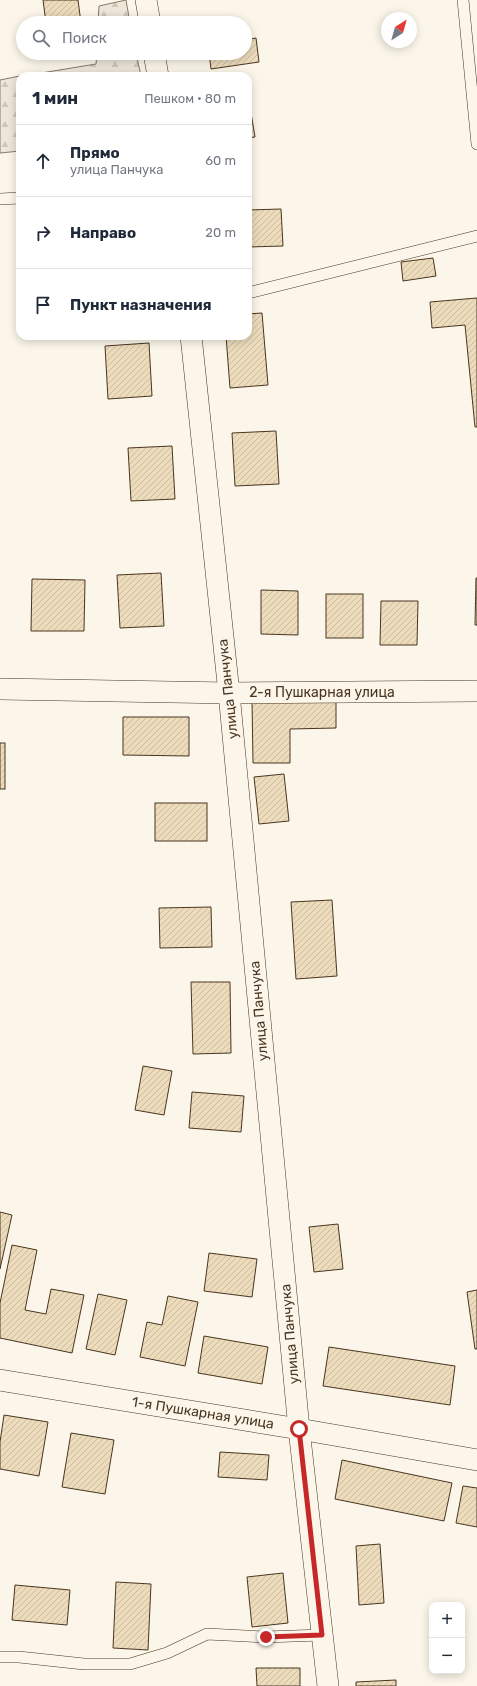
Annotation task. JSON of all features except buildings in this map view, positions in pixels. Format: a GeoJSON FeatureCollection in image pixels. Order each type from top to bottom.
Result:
{"type":"FeatureCollection","features":[{"type":"Feature","properties":{"kind":"street"},"geometry":{"type":"LineString","coordinates":[[146,0],[149,16]]}},
{"type":"Feature","properties":{"kind":"street"},"geometry":{"type":"LineString","coordinates":[[155,60],[157,72]]}},
{"type":"Feature","properties":{"kind":"street","name":"улица Панчука"},"geometry":{"type":"LineString","coordinates":[[191,340],[229,693],[299,1429],[328,1686]]}},
{"type":"Feature","properties":{"kind":"street","name":"2-я Пушкарная улица"},"geometry":{"type":"LineString","coordinates":[[0,689],[229,693],[477,691]]}},
{"type":"Feature","properties":{"kind":"street","name":"1-я Пушкарная улица"},"geometry":{"type":"LineString","coordinates":[[0,1380],[477,1460]]}},
{"type":"Feature","properties":{"kind":"lane"},"geometry":{"type":"LineString","coordinates":[[463,0],[477,144]]}},
{"type":"Feature","properties":{"kind":"lane"},"geometry":{"type":"LineString","coordinates":[[0,199],[16,198]]}},
{"type":"Feature","properties":{"kind":"lane"},"geometry":{"type":"LineString","coordinates":[[252,292],[477,236]]}},
{"type":"Feature","properties":{"kind":"lane"},"geometry":{"type":"LineString","coordinates":[[0,1657],[19,1657],[84,1664],[130,1664],[167,1653],[207,1634],[266,1637],[322,1635]]}},
{"type":"Feature","properties":{"kind":"green space"},"geometry":{"type":"Polygon","coordinates":[[[126,0],[129,16],[98,16],[99,6],[126,0]]]}},
{"type":"Feature","properties":{"kind":"green space"},"geometry":{"type":"Polygon","coordinates":[[[96,60],[138,60],[140,72],[47,72],[96,64],[96,60]]]}},
{"type":"Feature","properties":{"kind":"green space"},"geometry":{"type":"Polygon","coordinates":[[[16,77],[16,151],[0,153],[0,80],[16,77]]]}},
{"type":"Feature","properties":{"kind":"route"},"geometry":{"type":"LineString","coordinates":[[266,1637],[322,1635],[299,1429]]}}]}
